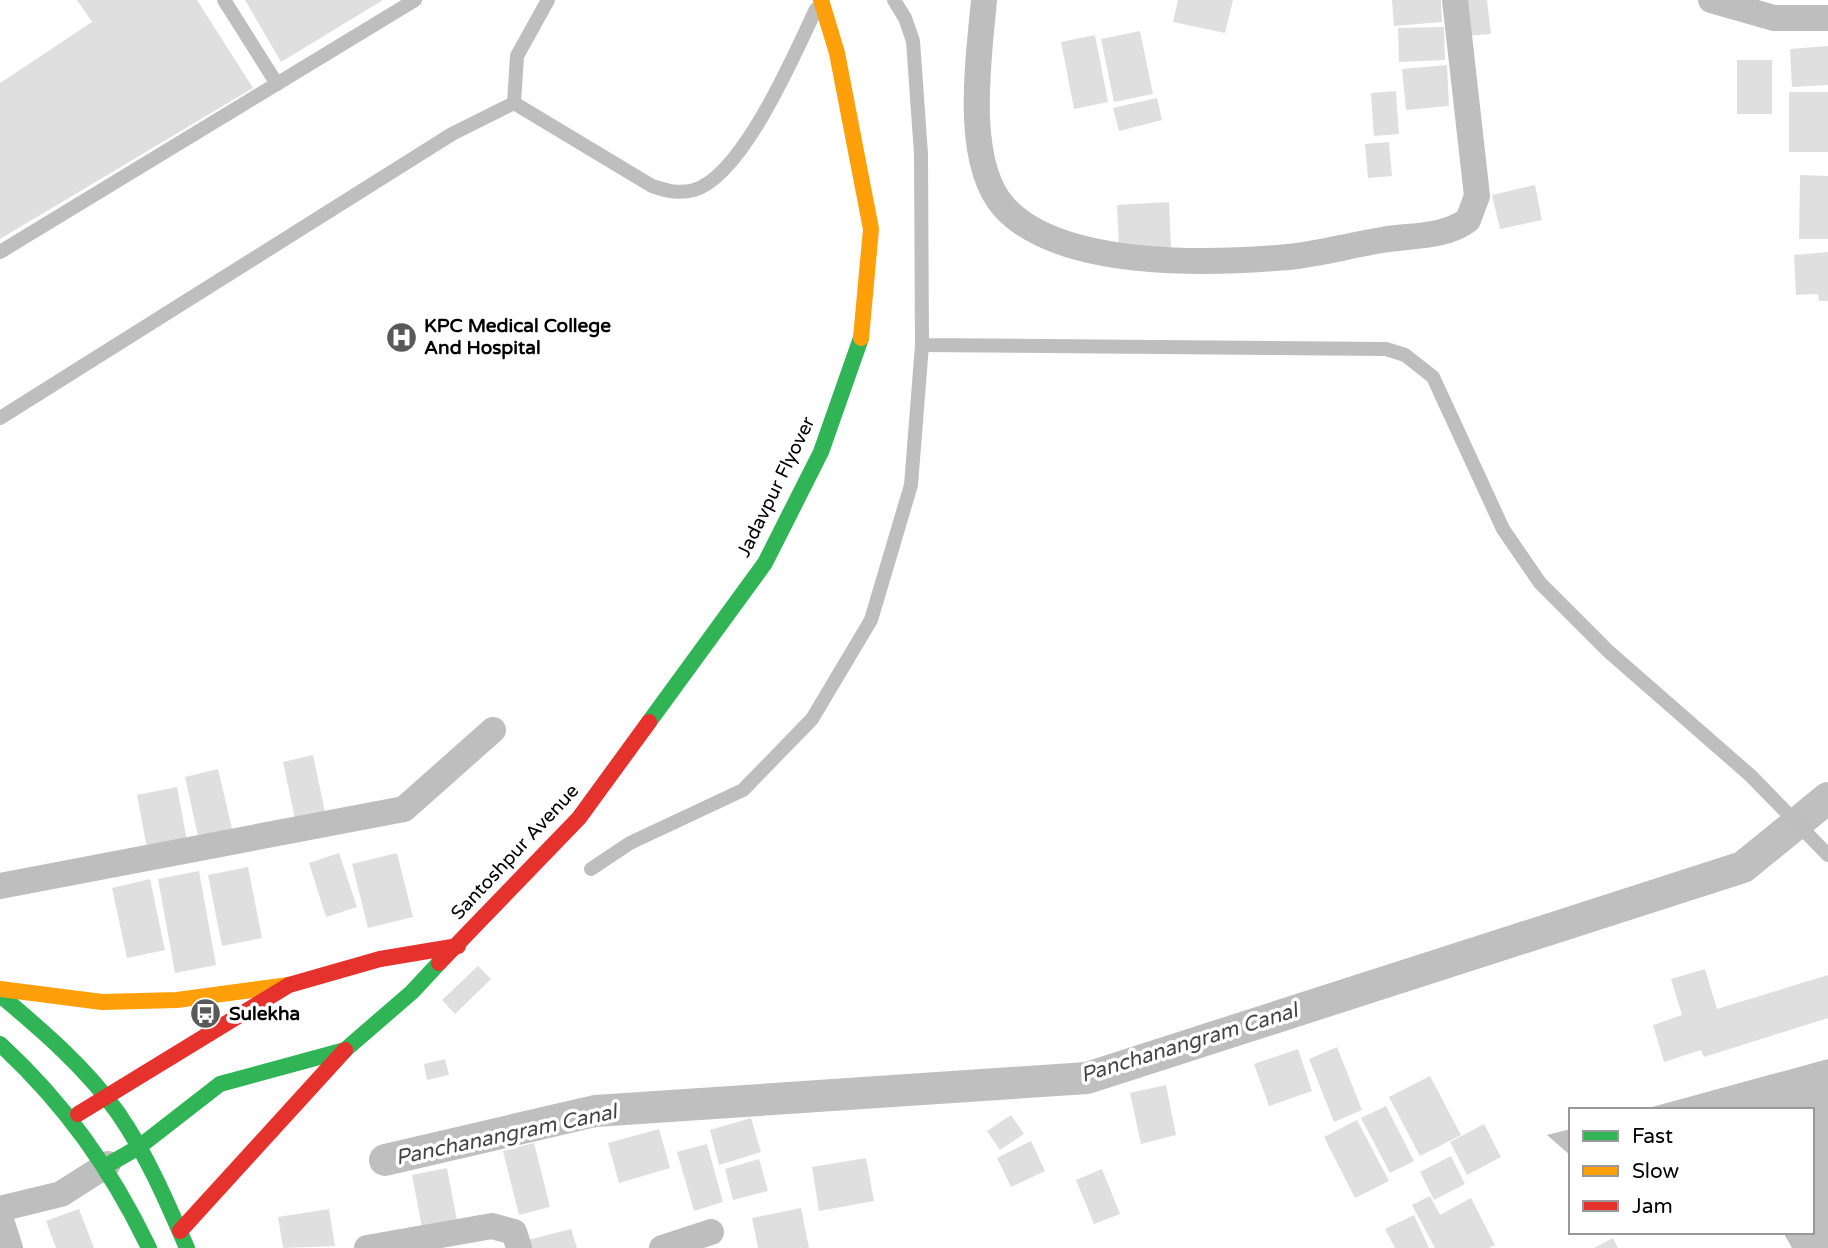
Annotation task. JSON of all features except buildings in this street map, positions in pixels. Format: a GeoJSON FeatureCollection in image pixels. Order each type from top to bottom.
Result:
{"type":"FeatureCollection","features":[{"type":"Feature","properties":{"kind":"main road","name":"Jadavpur Flyover"},"geometry":{"type":"LineString","coordinates":[[677,684],[765,562],[821,452],[862,336],[871,229],[837,53],[821,0]]}},
{"type":"Feature","properties":{"kind":"main road","name":"Santoshpur Avenue"},"geometry":{"type":"LineString","coordinates":[[180,1231],[345,1051],[458,946],[502,895],[579,818],[677,684]]}},
{"type":"Feature","properties":{"kind":"main road"},"geometry":{"type":"LineString","coordinates":[[0,989],[102,1002],[177,1000],[289,985],[380,959],[458,946]]}},
{"type":"Feature","properties":{"kind":"main road"},"geometry":{"type":"LineString","coordinates":[[74,1117],[289,985]]}},
{"type":"Feature","properties":{"kind":"main road"},"geometry":{"type":"LineString","coordinates":[[0,995],[74,1060],[107,1098],[139,1147],[187,1248]]}},
{"type":"Feature","properties":{"kind":"main road"},"geometry":{"type":"LineString","coordinates":[[0,1044],[74,1117],[108,1164],[149,1248]]}},
{"type":"Feature","properties":{"kind":"main road"},"geometry":{"type":"LineString","coordinates":[[108,1164],[139,1147],[220,1084],[345,1051]]}},
{"type":"Feature","properties":{"kind":"street"},"geometry":{"type":"LineString","coordinates":[[984,0],[978,71],[979,141],[986,175],[1003,206],[1035,233],[1110,257],[1218,259],[1289,257],[1442,232],[1468,220],[1477,196],[1455,0]]}},
{"type":"Feature","properties":{"kind":"street"},"geometry":{"type":"LineString","coordinates":[[1711,0],[1774,18],[1828,18]]}},
{"type":"Feature","properties":{"kind":"street"},"geometry":{"type":"LineString","coordinates":[[0,886],[404,809],[493,730]]}},
{"type":"Feature","properties":{"kind":"street"},"geometry":{"type":"LineString","coordinates":[[0,1209],[61,1194],[108,1164]]}},
{"type":"Feature","properties":{"kind":"street"},"geometry":{"type":"LineString","coordinates":[[0,1217],[10,1248]]}},
{"type":"Feature","properties":{"kind":"street"},"geometry":{"type":"LineString","coordinates":[[367,1248],[492,1226],[514,1232],[519,1248]]}},
{"type":"Feature","properties":{"kind":"street"},"geometry":{"type":"LineString","coordinates":[[662,1248],[711,1232]]}},
{"type":"Feature","properties":{"kind":"lane"},"geometry":{"type":"LineString","coordinates":[[224,0],[277,84]]}},
{"type":"Feature","properties":{"kind":"lane"},"geometry":{"type":"LineString","coordinates":[[0,251],[415,0]]}},
{"type":"Feature","properties":{"kind":"lane"},"geometry":{"type":"LineString","coordinates":[[514,103],[517,57],[548,0]]}},
{"type":"Feature","properties":{"kind":"lane"},"geometry":{"type":"LineString","coordinates":[[514,103],[652,186],[674,193],[696,189],[714,180],[745,143],[775,95],[818,4],[831,0]]}},
{"type":"Feature","properties":{"kind":"lane"},"geometry":{"type":"LineString","coordinates":[[591,869],[630,842],[743,790],[812,719],[871,620],[911,485],[922,345],[921,154],[913,41],[905,18],[894,0]]}},
{"type":"Feature","properties":{"kind":"lane"},"geometry":{"type":"LineString","coordinates":[[0,418],[452,134],[514,103]]}},
{"type":"Feature","properties":{"kind":"lane"},"geometry":{"type":"LineString","coordinates":[[922,345],[1386,349],[1405,355],[1433,377],[1503,529],[1540,583],[1608,651],[1783,807],[1828,855]]}},
{"type":"Feature","properties":{"kind":"shaded area"},"geometry":{"type":"Polygon","coordinates":[[[1828,1059],[1828,1248],[1792,1248],[1784,1234],[1814,1234],[1814,1108],[1648,1108],[1828,1059]]]}},
{"type":"Feature","properties":{"kind":"shaded area"},"geometry":{"type":"Polygon","coordinates":[[[1569,1130],[1569,1154],[1547,1135],[1569,1130]]]}},
{"type":"Feature","properties":{"kind":"waterway","name":"Panchanangram Canal"},"geometry":{"type":"LineString","coordinates":[[385,1160],[595,1111],[1087,1078],[1743,867],[1828,798]]}},
{"type":"Feature","properties":{"kind":"traffic: fast"},"geometry":{"type":"LineString","coordinates":[[649,722],[765,563],[821,452],[861,338]]}},
{"type":"Feature","properties":{"kind":"traffic: fast"},"geometry":{"type":"LineString","coordinates":[[111,1163],[139,1147],[220,1084],[345,1050],[412,992],[439,963]]}},
{"type":"Feature","properties":{"kind":"traffic: fast"},"geometry":{"type":"LineString","coordinates":[[0,995],[48,1036],[106,1096],[147,1162],[187,1248]]}},
{"type":"Feature","properties":{"kind":"traffic: fast"},"geometry":{"type":"LineString","coordinates":[[0,1044],[45,1090],[85,1139],[119,1191],[149,1248]]}},
{"type":"Feature","properties":{"kind":"traffic: slow"},"geometry":{"type":"LineString","coordinates":[[821,0],[837,53],[871,229],[861,338]]}},
{"type":"Feature","properties":{"kind":"traffic: slow"},"geometry":{"type":"LineString","coordinates":[[0,989],[102,1002],[177,1000],[289,985]]}},
{"type":"Feature","properties":{"kind":"traffic: jam"},"geometry":{"type":"LineString","coordinates":[[439,963],[579,818],[649,722]]}},
{"type":"Feature","properties":{"kind":"traffic: jam"},"geometry":{"type":"LineString","coordinates":[[78,1114],[289,985],[380,959],[458,946]]}},
{"type":"Feature","properties":{"kind":"traffic: jam"},"geometry":{"type":"LineString","coordinates":[[180,1231],[345,1050]]}},
{"type":"Feature","properties":{"kind":"place","name":"KPC Medical College And Hospital"},"geometry":{"type":"Point","coordinates":[401,337]}},
{"type":"Feature","properties":{"kind":"place","name":"Sulekha"},"geometry":{"type":"Point","coordinates":[206,1014]}}]}
